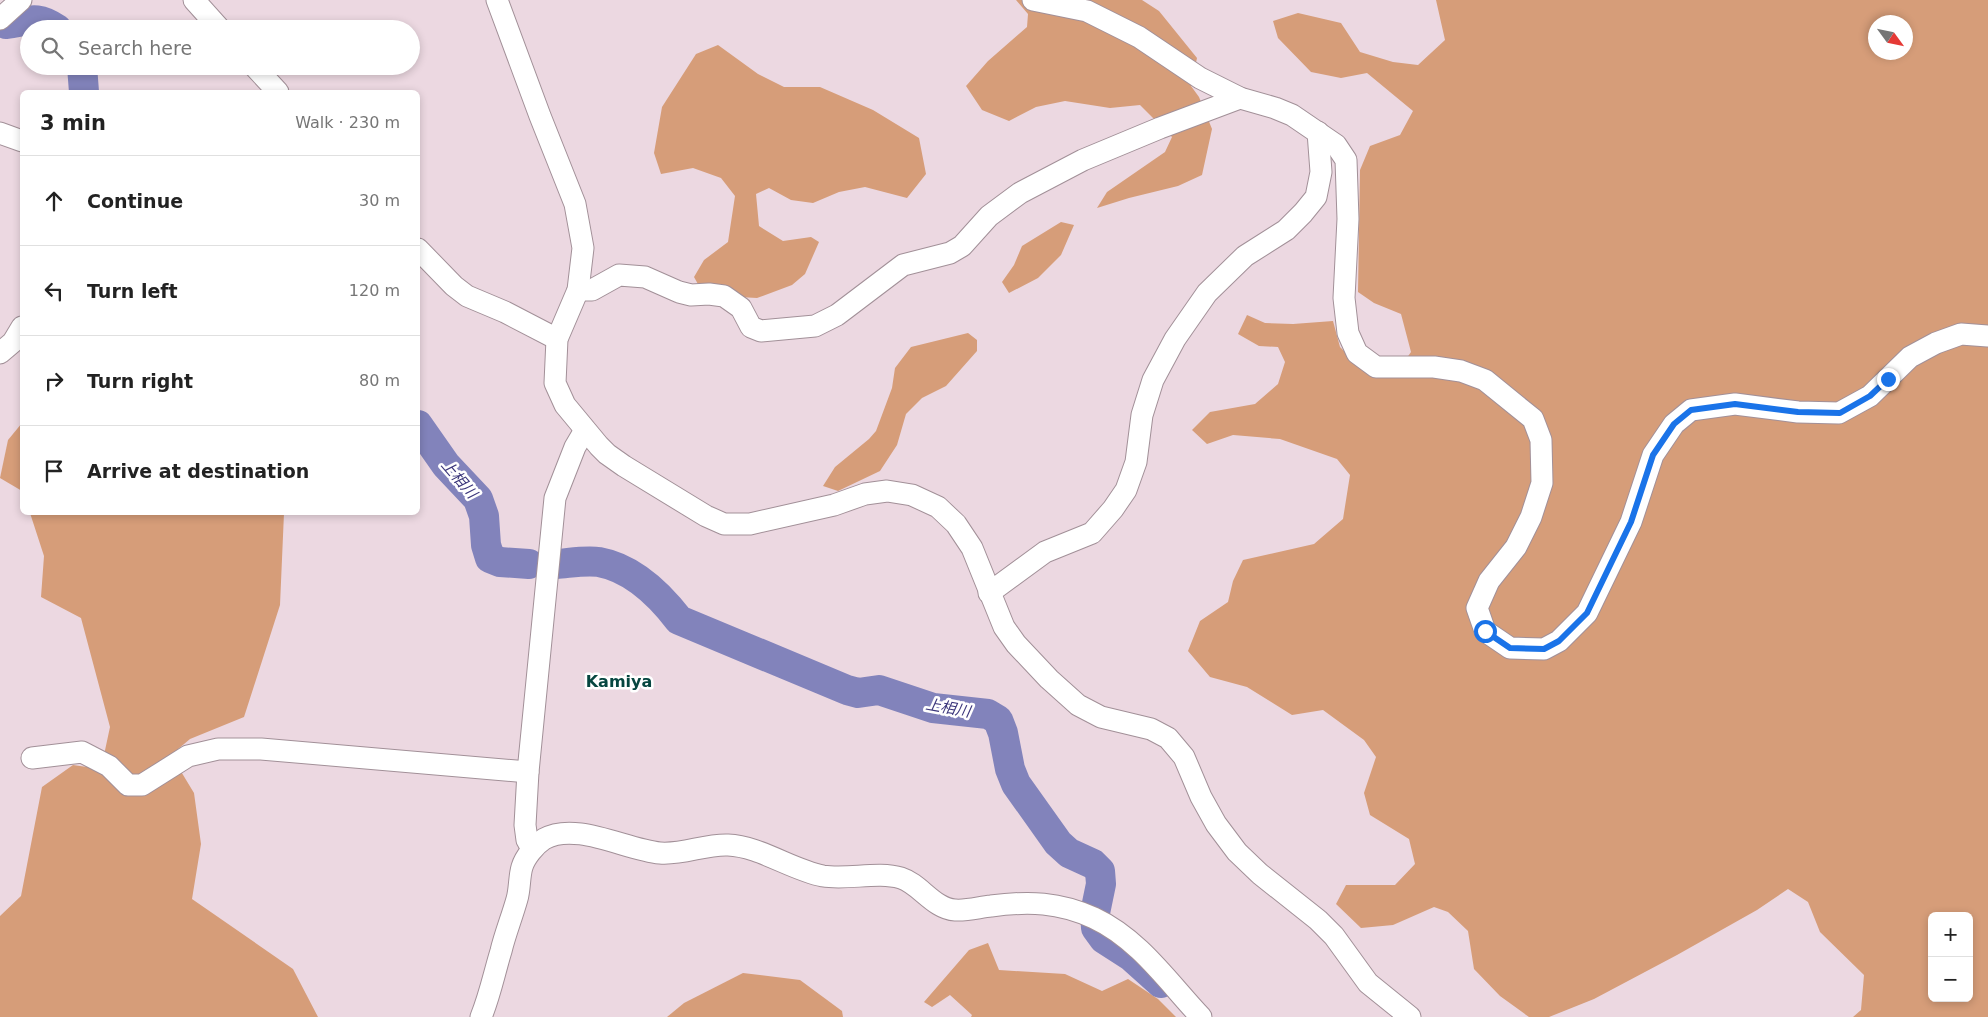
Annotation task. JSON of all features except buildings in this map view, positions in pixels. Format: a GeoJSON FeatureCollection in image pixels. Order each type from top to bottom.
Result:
{"type":"FeatureCollection","features":[{"type":"Feature","properties":{"kind":"street"},"geometry":{"type":"LineString","coordinates":[[0,19],[21,0]]}},
{"type":"Feature","properties":{"kind":"street"},"geometry":{"type":"LineString","coordinates":[[194,0],[212,20]]}},
{"type":"Feature","properties":{"kind":"street"},"geometry":{"type":"LineString","coordinates":[[497,0],[575,204],[583,248],[578,290],[557,339],[555,383],[565,405],[585,430],[607,454],[624,466],[706,516],[724,524],[750,524],[834,504],[865,494],[887,491],[912,495],[938,507],[956,524],[972,548],[1004,627],[1016,644],[1049,679],[1078,705],[1101,717],[1151,729],[1168,738],[1184,758],[1201,797],[1216,824],[1237,852],[1260,874],[1318,920],[1334,936],[1368,983],[1410,1017]]}},
{"type":"Feature","properties":{"kind":"street"},"geometry":{"type":"LineString","coordinates":[[1033,0],[1088,11],[1139,37],[1200,78],[1240,98],[1275,108],[1292,116],[1336,145],[1346,160],[1348,218],[1344,298],[1348,334],[1357,353],[1376,367],[1434,367],[1461,371],[1485,380],[1533,419],[1541,440],[1542,483],[1531,517],[1516,547],[1489,581],[1477,608],[1485,631],[1510,648],[1544,649],[1559,641],[1587,613],[1631,522],[1653,455],[1674,424],[1691,410],[1735,404],[1798,412],[1840,413],[1870,396],[1910,357],[1936,343],[1961,334],[1988,336]]}},
{"type":"Feature","properties":{"kind":"street"},"geometry":{"type":"LineString","coordinates":[[262,75],[276,90]]}},
{"type":"Feature","properties":{"kind":"street"},"geometry":{"type":"LineString","coordinates":[[578,290],[592,290],[619,275],[645,277],[679,292],[691,295],[709,294],[724,296],[741,308],[751,327],[761,332],[815,326],[837,315],[903,265],[950,253],[962,246],[989,216],[1020,193],[1083,160],[1240,98]]}},
{"type":"Feature","properties":{"kind":"street"},"geometry":{"type":"LineString","coordinates":[[989,593],[1045,552],[1092,533],[1113,509],[1126,490],[1136,462],[1142,415],[1153,380],[1175,339],[1207,293],[1245,256],[1286,230],[1316,197],[1321,172],[1318,132]]}},
{"type":"Feature","properties":{"kind":"street"},"geometry":{"type":"LineString","coordinates":[[0,133],[20,140]]}},
{"type":"Feature","properties":{"kind":"street"},"geometry":{"type":"LineString","coordinates":[[420,251],[466,296],[505,312],[557,339]]}},
{"type":"Feature","properties":{"kind":"street"},"geometry":{"type":"LineString","coordinates":[[0,353],[13,342],[20,330]]}},
{"type":"Feature","properties":{"kind":"street"},"geometry":{"type":"LineString","coordinates":[[532,849],[527,840],[525,825],[528,772],[555,498],[585,430]]}},
{"type":"Feature","properties":{"kind":"street"},"geometry":{"type":"LineString","coordinates":[[32,758],[82,752],[109,766],[128,785],[142,785],[188,756],[218,749],[261,749],[528,772]]}},
{"type":"Feature","properties":{"kind":"street"},"geometry":{"type":"LineString","coordinates":[[481,1017],[490,994],[500,953],[518,897],[522,867],[532,849],[545,839],[572,833],[590,835],[649,852],[670,854],[709,846],[730,845],[757,852],[822,876],[901,878],[938,903],[955,910],[994,905],[1037,903],[1062,906],[1094,918],[1114,930],[1155,963],[1201,1017]]}},
{"type":"Feature","properties":{"kind":"shaded area"},"geometry":{"type":"Polygon","coordinates":[[[1016,0],[1142,0],[1159,11],[1197,58],[1191,86],[1199,97],[1212,129],[1202,175],[1178,186],[1097,208],[1107,192],[1165,152],[1172,137],[1140,105],[1110,108],[1065,101],[1036,107],[1009,121],[982,110],[966,86],[988,61],[1027,27],[1028,14],[1016,0]]]}},
{"type":"Feature","properties":{"kind":"shaded area"},"geometry":{"type":"Polygon","coordinates":[[[1436,0],[1988,0],[1988,1017],[1853,1017],[1861,1010],[1864,975],[1820,932],[1808,902],[1788,889],[1757,910],[1677,955],[1594,999],[1549,1017],[1529,1017],[1500,996],[1474,969],[1468,931],[1448,912],[1434,907],[1393,925],[1361,928],[1336,904],[1346,885],[1395,885],[1415,864],[1409,839],[1370,815],[1364,793],[1376,757],[1364,740],[1323,710],[1292,715],[1247,687],[1210,677],[1188,651],[1200,621],[1228,602],[1233,581],[1243,560],[1314,544],[1343,519],[1350,475],[1337,459],[1280,439],[1233,435],[1207,444],[1192,430],[1210,412],[1255,404],[1278,384],[1285,362],[1278,347],[1259,346],[1238,334],[1247,315],[1265,323],[1293,324],[1333,321],[1340,347],[1361,368],[1397,372],[1411,352],[1401,314],[1374,303],[1358,292],[1360,170],[1370,146],[1400,135],[1413,111],[1367,73],[1341,78],[1311,72],[1278,38],[1273,21],[1298,13],[1341,23],[1360,52],[1393,62],[1418,65],[1445,40],[1436,0]]]}},
{"type":"Feature","properties":{"kind":"shaded area"},"geometry":{"type":"Polygon","coordinates":[[[718,45],[758,74],[784,87],[820,87],[873,110],[919,138],[926,174],[907,198],[865,187],[839,192],[813,203],[791,200],[769,188],[756,194],[759,226],[783,241],[811,237],[819,242],[805,274],[792,285],[757,298],[739,297],[699,286],[694,277],[704,260],[728,242],[735,196],[721,178],[693,168],[661,174],[654,153],[662,107],[696,54],[718,45]]]}},
{"type":"Feature","properties":{"kind":"shaded area"},"geometry":{"type":"Polygon","coordinates":[[[1061,222],[1074,225],[1061,255],[1038,278],[1009,293],[1002,282],[1014,265],[1022,246],[1061,222]]]}},
{"type":"Feature","properties":{"kind":"shaded area"},"geometry":{"type":"Polygon","coordinates":[[[968,333],[977,340],[977,351],[946,386],[922,398],[906,414],[897,445],[880,471],[838,491],[823,486],[835,467],[876,431],[892,388],[895,368],[911,347],[968,333]]]}},
{"type":"Feature","properties":{"kind":"shaded area"},"geometry":{"type":"Polygon","coordinates":[[[20,425],[20,490],[0,478],[8,440],[20,425]]]}},
{"type":"Feature","properties":{"kind":"shaded area"},"geometry":{"type":"Polygon","coordinates":[[[31,515],[284,515],[280,605],[244,717],[190,739],[171,755],[194,793],[201,844],[192,899],[293,969],[318,1017],[0,1017],[0,916],[21,896],[42,787],[73,765],[101,769],[110,727],[81,618],[41,597],[44,556],[31,515]]]}},
{"type":"Feature","properties":{"kind":"shaded area"},"geometry":{"type":"Polygon","coordinates":[[[988,943],[999,970],[1065,974],[1102,991],[1128,979],[1158,999],[1176,1017],[971,1017],[972,1015],[950,995],[932,1007],[924,1002],[969,950],[988,943]]]}},
{"type":"Feature","properties":{"kind":"shaded area"},"geometry":{"type":"Polygon","coordinates":[[[743,973],[800,980],[842,1011],[843,1017],[667,1017],[684,1003],[743,973]]]}},
{"type":"Feature","properties":{"kind":"waterway","name":"上相川"},"geometry":{"type":"LineString","coordinates":[[32,20],[37,20]]}},
{"type":"Feature","properties":{"kind":"waterway","name":"上相川"},"geometry":{"type":"LineString","coordinates":[[6,24],[20,22]]}},
{"type":"Feature","properties":{"kind":"waterway","name":"上相川"},"geometry":{"type":"LineString","coordinates":[[83,75],[84,90]]}},
{"type":"Feature","properties":{"kind":"waterway","name":"上相川"},"geometry":{"type":"LineString","coordinates":[[420,428],[446,465],[478,499],[484,516],[486,545],[490,558],[500,562],[529,564]]}},
{"type":"Feature","properties":{"kind":"waterway","name":"上相川"},"geometry":{"type":"LineString","coordinates":[[556,564],[594,561],[623,570],[654,592],[679,620],[847,690],[858,693],[879,690],[933,708],[988,714],[998,720],[1003,733],[1010,769],[1016,784],[1058,843],[1069,853],[1093,864],[1100,871],[1101,884],[1095,913],[1096,928],[1104,939],[1132,957],[1161,983]]}},
{"type":"Feature","properties":{"kind":"district","name":"Kamiya"},"geometry":{"type":"Point","coordinates":[619,681]}},
{"type":"Feature","properties":{"kind":"route"},"geometry":{"type":"LineString","coordinates":[[1485,631],[1510,648],[1544,649],[1559,641],[1587,613],[1631,522],[1653,455],[1674,424],[1691,410],[1735,404],[1798,412],[1840,413],[1870,396],[1888,379]]}}]}
